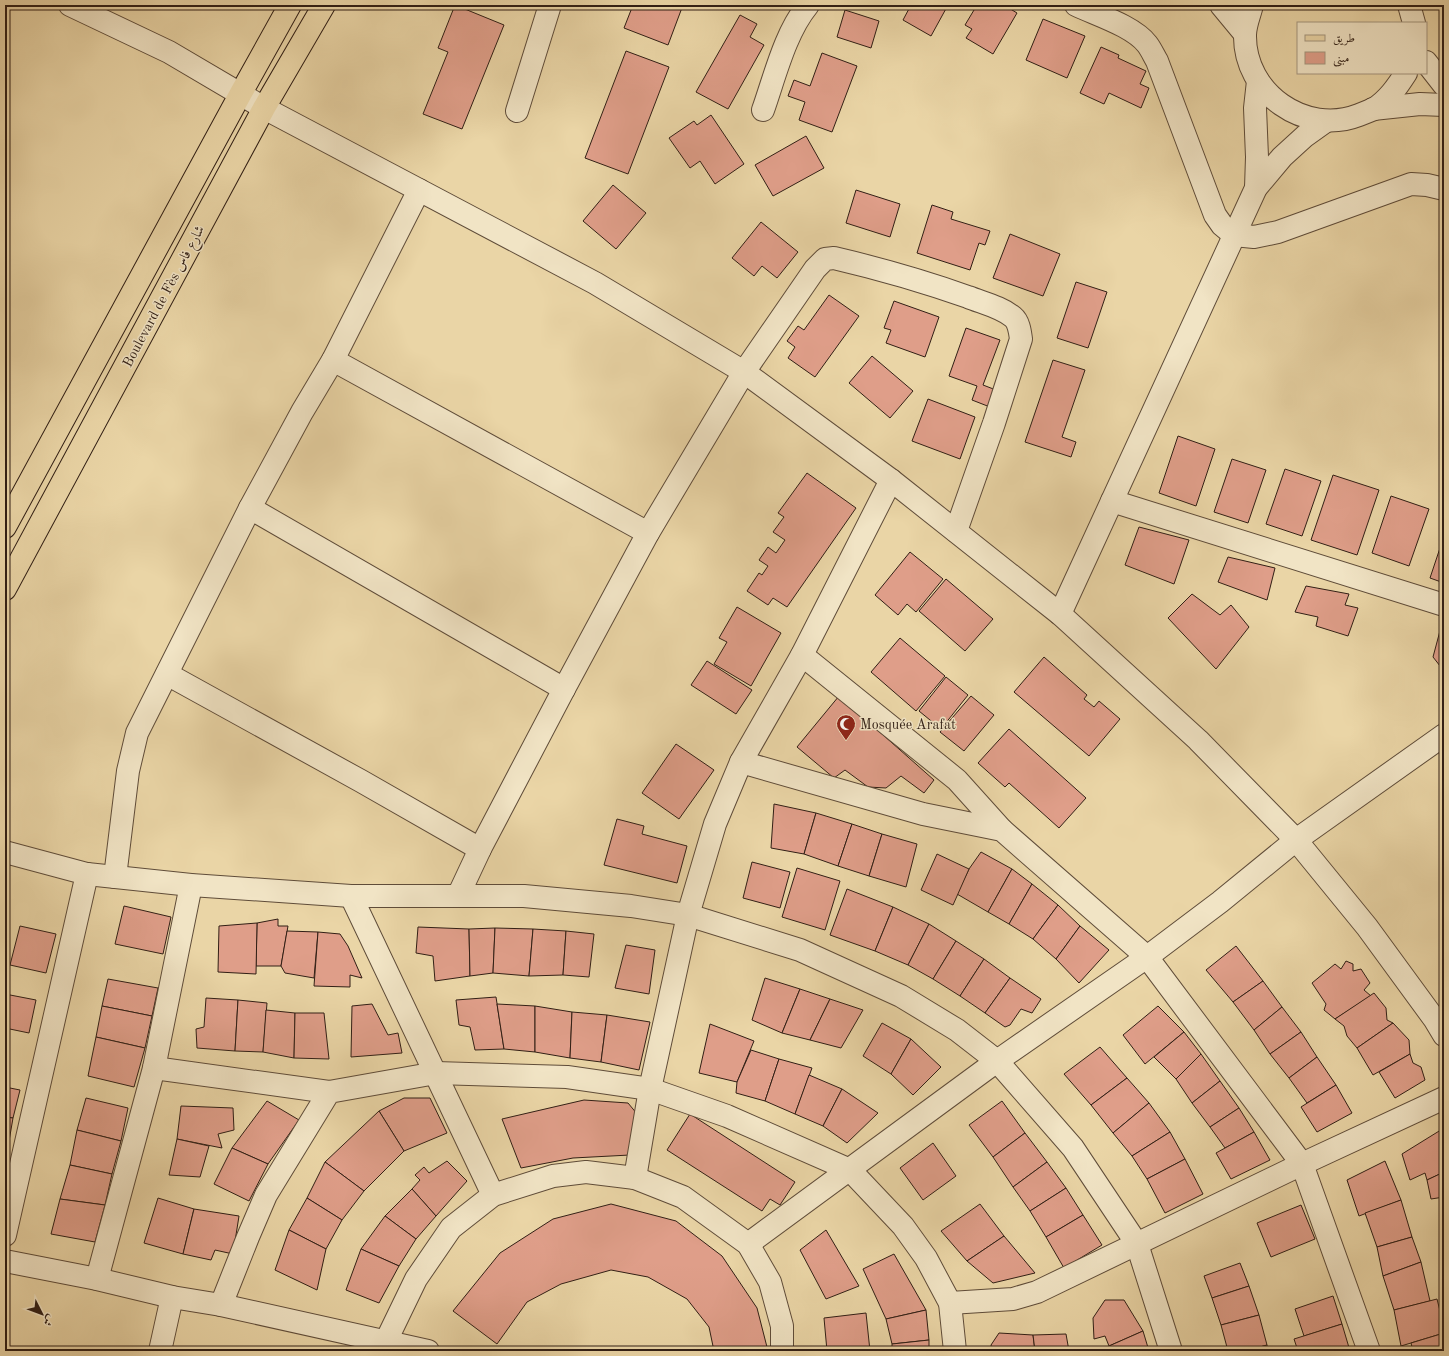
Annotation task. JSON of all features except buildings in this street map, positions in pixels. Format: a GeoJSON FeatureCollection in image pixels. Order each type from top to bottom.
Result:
{"type":"FeatureCollection","features":[{"type":"Feature","properties":{"kind":"main road","name":"Boulevard de Fès شارع فاس"},"geometry":{"type":"LineString","coordinates":[[5,527],[290,5]]}},
{"type":"Feature","properties":{"kind":"main road","name":"Boulevard de Fès شارع فاس"},"geometry":{"type":"LineString","coordinates":[[5,589],[264,108],[324,5]]}},
{"type":"Feature","properties":{"kind":"street"},"geometry":{"type":"LineString","coordinates":[[70,5],[169,52],[241,93],[264,108],[595,284],[744,372],[891,480],[1060,614],[1198,740],[1296,840],[1367,927],[1435,1020],[1444,1035]]}},
{"type":"Feature","properties":{"kind":"street"},"geometry":{"type":"LineString","coordinates":[[517,111],[550,5]]}},
{"type":"Feature","properties":{"kind":"street"},"geometry":{"type":"LineString","coordinates":[[763,110],[787,42],[800,14],[808,5]]}},
{"type":"Feature","properties":{"kind":"street"},"geometry":{"type":"LineString","coordinates":[[1076,5],[1123,26],[1138,35],[1147,45],[1156,61],[1216,215],[1222,225],[1234,235],[1254,237],[1278,232],[1411,184],[1428,185],[1444,189]]}},
{"type":"Feature","properties":{"kind":"street"},"geometry":{"type":"LineString","coordinates":[[1221,5],[1245,34]]}},
{"type":"Feature","properties":{"kind":"street"},"geometry":{"type":"LineString","coordinates":[[1252,5],[1245,34],[1248,58],[1258,81],[1276,102],[1299,115],[1326,121],[1350,118],[1373,109],[1420,104],[1444,105]]}},
{"type":"Feature","properties":{"kind":"street"},"geometry":{"type":"LineString","coordinates":[[1409,5],[1414,22]]}},
{"type":"Feature","properties":{"kind":"street"},"geometry":{"type":"LineString","coordinates":[[1427,63],[1444,85]]}},
{"type":"Feature","properties":{"kind":"street"},"geometry":{"type":"LineString","coordinates":[[1373,109],[1394,92],[1405,74]]}},
{"type":"Feature","properties":{"kind":"street"},"geometry":{"type":"LineString","coordinates":[[1256,188],[1257,157],[1255,108],[1258,81]]}},
{"type":"Feature","properties":{"kind":"street"},"geometry":{"type":"LineString","coordinates":[[1060,614],[1256,188],[1282,157],[1305,136],[1326,121]]}},
{"type":"Feature","properties":{"kind":"street"},"geometry":{"type":"LineString","coordinates":[[116,877],[128,771],[137,733],[250,508],[302,412],[333,360],[419,190]]}},
{"type":"Feature","properties":{"kind":"street"},"geometry":{"type":"LineString","coordinates":[[458,896],[480,849],[648,533],[744,372],[815,269],[825,259],[834,258],[892,272],[929,283],[1003,310],[1014,318],[1019,328],[1021,339],[994,424],[956,531]]}},
{"type":"Feature","properties":{"kind":"street"},"geometry":{"type":"LineString","coordinates":[[333,360],[648,533]]}},
{"type":"Feature","properties":{"kind":"street"},"geometry":{"type":"LineString","coordinates":[[635,1178],[650,1089],[688,914],[715,824],[741,762],[802,655],[891,480]]}},
{"type":"Feature","properties":{"kind":"street"},"geometry":{"type":"LineString","coordinates":[[1112,501],[1444,605]]}},
{"type":"Feature","properties":{"kind":"street"},"geometry":{"type":"LineString","coordinates":[[250,508],[564,689]]}},
{"type":"Feature","properties":{"kind":"street"},"geometry":{"type":"LineString","coordinates":[[802,655],[957,780],[1002,830],[1147,957],[1302,1164],[1369,1351]]}},
{"type":"Feature","properties":{"kind":"street"},"geometry":{"type":"LineString","coordinates":[[167,674],[361,781],[480,849]]}},
{"type":"Feature","properties":{"kind":"street"},"geometry":{"type":"LineString","coordinates":[[748,1244],[997,1061],[1147,957],[1220,902],[1296,840],[1444,735]]}},
{"type":"Feature","properties":{"kind":"street"},"geometry":{"type":"LineString","coordinates":[[741,762],[923,814],[1002,830]]}},
{"type":"Feature","properties":{"kind":"street"},"geometry":{"type":"LineString","coordinates":[[5,852],[87,874],[191,885],[351,896],[524,896],[631,906],[688,914],[800,950],[902,996],[958,1030],[997,1061],[1073,1148],[1137,1244],[1171,1351]]}},
{"type":"Feature","properties":{"kind":"street"},"geometry":{"type":"LineString","coordinates":[[5,1235],[87,874]]}},
{"type":"Feature","properties":{"kind":"street"},"geometry":{"type":"LineString","coordinates":[[97,1279],[154,1068],[191,885]]}},
{"type":"Feature","properties":{"kind":"street"},"geometry":{"type":"LineString","coordinates":[[351,896],[493,1195]]}},
{"type":"Feature","properties":{"kind":"street"},"geometry":{"type":"LineString","coordinates":[[154,1068],[329,1092],[436,1073],[567,1077],[650,1089],[727,1116],[850,1170],[908,1232],[926,1258],[950,1303],[955,1351]]}},
{"type":"Feature","properties":{"kind":"street"},"geometry":{"type":"LineString","coordinates":[[221,1305],[266,1194],[329,1092]]}},
{"type":"Feature","properties":{"kind":"street"},"geometry":{"type":"LineString","coordinates":[[950,1303],[1013,1299],[1037,1292],[1302,1164],[1444,1098]]}},
{"type":"Feature","properties":{"kind":"street"},"geometry":{"type":"LineString","coordinates":[[386,1342],[416,1279],[451,1228],[493,1195],[553,1176],[586,1172],[635,1178],[683,1197],[748,1244],[770,1282],[782,1326],[782,1351]]}},
{"type":"Feature","properties":{"kind":"street"},"geometry":{"type":"LineString","coordinates":[[5,1261],[97,1279],[172,1297],[221,1305],[421,1350]]}},
{"type":"Feature","properties":{"kind":"street"},"geometry":{"type":"LineString","coordinates":[[160,1351],[172,1297]]}},
{"type":"Feature","properties":{"kind":"place","name":"Mosquée Arafat"},"geometry":{"type":"Point","coordinates":[846,741]}}]}
